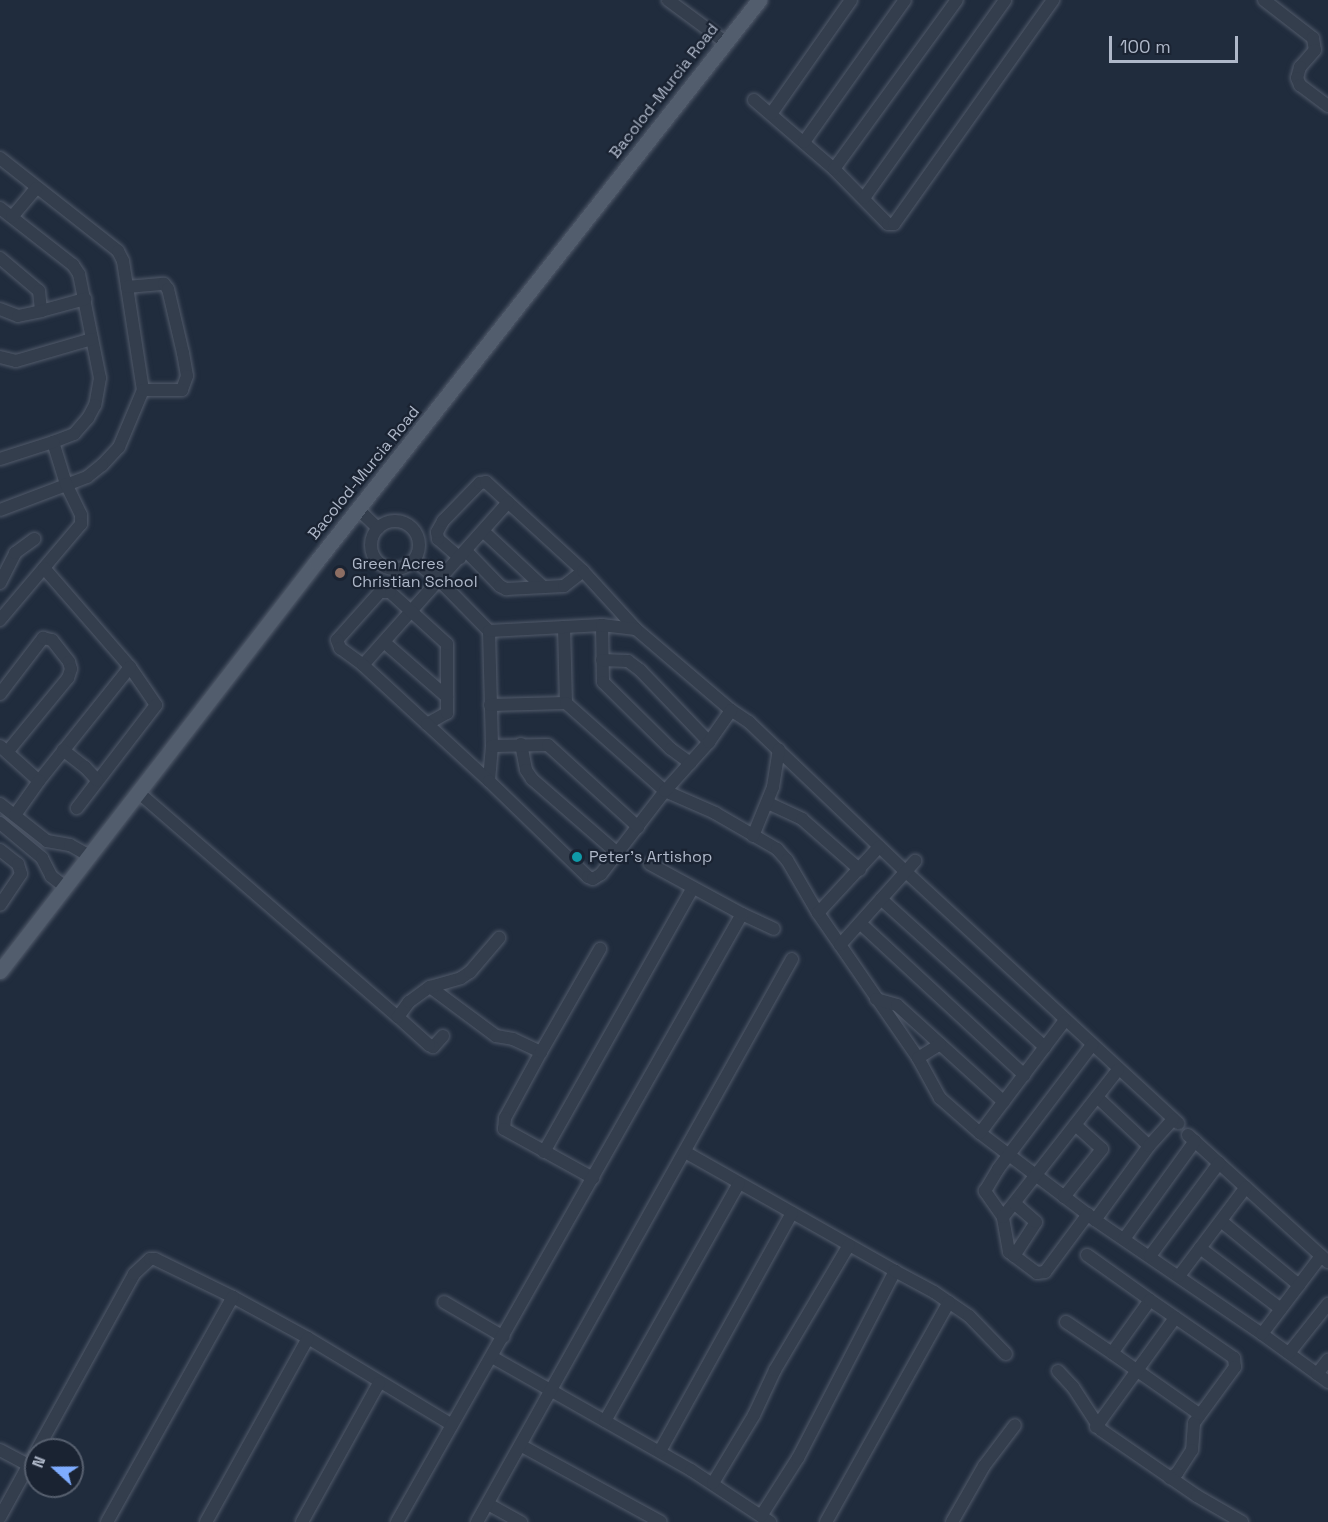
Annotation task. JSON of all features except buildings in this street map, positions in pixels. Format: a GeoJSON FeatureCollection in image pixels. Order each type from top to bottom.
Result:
{"type":"FeatureCollection","features":[{"type":"Feature","properties":{"kind":"main road","name":"Bacolod-Murcia Road"},"geometry":{"type":"LineString","coordinates":[[0,971],[358,509],[759,0]]}},
{"type":"Feature","properties":{"kind":"street"},"geometry":{"type":"LineString","coordinates":[[668,0],[725,42]]}},
{"type":"Feature","properties":{"kind":"street"},"geometry":{"type":"LineString","coordinates":[[771,114],[851,0]]}},
{"type":"Feature","properties":{"kind":"street"},"geometry":{"type":"LineString","coordinates":[[804,142],[905,0]]}},
{"type":"Feature","properties":{"kind":"street"},"geometry":{"type":"LineString","coordinates":[[834,170],[957,0]]}},
{"type":"Feature","properties":{"kind":"street"},"geometry":{"type":"LineString","coordinates":[[864,198],[1005,0]]}},
{"type":"Feature","properties":{"kind":"street"},"geometry":{"type":"LineString","coordinates":[[754,100],[804,142],[864,198],[888,224],[896,223],[1053,0]]}},
{"type":"Feature","properties":{"kind":"street"},"geometry":{"type":"LineString","coordinates":[[1263,0],[1313,38],[1315,50],[1300,67],[1297,78],[1300,85],[1328,106]]}},
{"type":"Feature","properties":{"kind":"street"},"geometry":{"type":"LineString","coordinates":[[0,158],[36,188],[106,239],[118,251],[123,261],[143,390],[119,447],[87,477],[0,510]]}},
{"type":"Feature","properties":{"kind":"street"},"geometry":{"type":"LineString","coordinates":[[12,216],[36,188]]}},
{"type":"Feature","properties":{"kind":"street"},"geometry":{"type":"LineString","coordinates":[[0,208],[73,265],[80,274],[100,378],[95,405],[74,434],[0,459]]}},
{"type":"Feature","properties":{"kind":"street"},"geometry":{"type":"LineString","coordinates":[[0,258],[39,291],[41,311]]}},
{"type":"Feature","properties":{"kind":"street"},"geometry":{"type":"LineString","coordinates":[[127,287],[164,284],[168,289],[187,376],[182,390],[143,390]]}},
{"type":"Feature","properties":{"kind":"street"},"geometry":{"type":"LineString","coordinates":[[0,309],[18,316],[85,299]]}},
{"type":"Feature","properties":{"kind":"street"},"geometry":{"type":"LineString","coordinates":[[0,357],[16,361],[92,339]]}},
{"type":"Feature","properties":{"kind":"street"},"geometry":{"type":"LineString","coordinates":[[0,620],[5,603],[44,568],[82,520],[66,484],[53,442]]}},
{"type":"Feature","properties":{"kind":"street"},"geometry":{"type":"LineString","coordinates":[[583,571],[564,586],[513,590],[500,586],[463,554],[438,539],[437,532],[443,522],[484,481],[583,571],[636,629],[731,710],[749,722],[879,847],[1175,1121],[1149,1146],[1045,1272],[1037,1273],[1007,1249],[1004,1217],[985,1189],[1092,1045]]}},
{"type":"Feature","properties":{"kind":"street"},"geometry":{"type":"LineString","coordinates":[[363,665],[508,502]]}},
{"type":"Feature","properties":{"kind":"street"},"geometry":{"type":"LineString","coordinates":[[358,509],[378,528]]}},
{"type":"Feature","properties":{"kind":"street"},"geometry":{"type":"LineString","coordinates":[[396,521],[413,529],[419,545],[414,560],[405,567],[394,569],[384,566],[376,559],[372,548],[372,537],[378,528],[396,521]]}},
{"type":"Feature","properties":{"kind":"street"},"geometry":{"type":"LineString","coordinates":[[483,531],[543,587]]}},
{"type":"Feature","properties":{"kind":"street"},"geometry":{"type":"LineString","coordinates":[[0,583],[15,553],[34,539]]}},
{"type":"Feature","properties":{"kind":"street"},"geometry":{"type":"LineString","coordinates":[[414,560],[440,581],[489,631],[492,746],[489,781]]}},
{"type":"Feature","properties":{"kind":"street"},"geometry":{"type":"LineString","coordinates":[[44,568],[130,667],[156,705],[77,808]]}},
{"type":"Feature","properties":{"kind":"street"},"geometry":{"type":"LineString","coordinates":[[427,724],[447,713],[447,644],[390,592],[380,592],[337,640],[340,648],[363,665],[427,724],[489,781],[588,877],[598,877],[665,791],[709,742],[731,710]]}},
{"type":"Feature","properties":{"kind":"street"},"geometry":{"type":"LineString","coordinates":[[489,631],[602,625],[636,629]]}},
{"type":"Feature","properties":{"kind":"street"},"geometry":{"type":"LineString","coordinates":[[602,625],[603,682],[610,691],[690,763]]}},
{"type":"Feature","properties":{"kind":"street"},"geometry":{"type":"LineString","coordinates":[[564,627],[566,703]]}},
{"type":"Feature","properties":{"kind":"street"},"geometry":{"type":"LineString","coordinates":[[0,694],[43,638],[52,640],[69,662],[71,669],[68,678],[4,748],[39,781]]}},
{"type":"Feature","properties":{"kind":"street"},"geometry":{"type":"LineString","coordinates":[[384,642],[447,697]]}},
{"type":"Feature","properties":{"kind":"street"},"geometry":{"type":"LineString","coordinates":[[602,660],[628,661],[640,670],[709,742]]}},
{"type":"Feature","properties":{"kind":"street"},"geometry":{"type":"LineString","coordinates":[[15,815],[63,750],[130,667]]}},
{"type":"Feature","properties":{"kind":"street"},"geometry":{"type":"LineString","coordinates":[[490,705],[566,703],[665,791],[715,813],[767,842],[787,860],[818,913],[918,1058],[940,1098],[980,1133],[1091,1217],[1179,1276],[1328,1382]]}},
{"type":"Feature","properties":{"kind":"street"},"geometry":{"type":"LineString","coordinates":[[521,744],[526,770],[532,779],[617,853]]}},
{"type":"Feature","properties":{"kind":"street"},"geometry":{"type":"LineString","coordinates":[[492,746],[548,745],[638,827]]}},
{"type":"Feature","properties":{"kind":"street"},"geometry":{"type":"LineString","coordinates":[[753,836],[768,803],[778,749]]}},
{"type":"Feature","properties":{"kind":"street"},"geometry":{"type":"LineString","coordinates":[[63,750],[85,766],[97,780]]}},
{"type":"Feature","properties":{"kind":"street"},"geometry":{"type":"LineString","coordinates":[[138,792],[429,1045],[433,1047],[442,1036]]}},
{"type":"Feature","properties":{"kind":"street"},"geometry":{"type":"LineString","coordinates":[[768,803],[802,819],[860,870]]}},
{"type":"Feature","properties":{"kind":"street"},"geometry":{"type":"LineString","coordinates":[[0,804],[51,843],[70,845],[88,855]]}},
{"type":"Feature","properties":{"kind":"street"},"geometry":{"type":"LineString","coordinates":[[0,824],[42,858],[51,876],[64,886]]}},
{"type":"Feature","properties":{"kind":"street"},"geometry":{"type":"LineString","coordinates":[[18,838],[27,826]]}},
{"type":"Feature","properties":{"kind":"street"},"geometry":{"type":"LineString","coordinates":[[818,913],[879,847]]}},
{"type":"Feature","properties":{"kind":"street"},"geometry":{"type":"LineString","coordinates":[[0,850],[18,864],[21,874],[0,905]]}},
{"type":"Feature","properties":{"kind":"street"},"geometry":{"type":"LineString","coordinates":[[840,945],[915,861]]}},
{"type":"Feature","properties":{"kind":"street"},"geometry":{"type":"LineString","coordinates":[[650,864],[774,929]]}},
{"type":"Feature","properties":{"kind":"street"},"geometry":{"type":"LineString","coordinates":[[544,1152],[693,888]]}},
{"type":"Feature","properties":{"kind":"street"},"geometry":{"type":"LineString","coordinates":[[881,898],[1045,1047]]}},
{"type":"Feature","properties":{"kind":"street"},"geometry":{"type":"LineString","coordinates":[[398,1522],[742,914]]}},
{"type":"Feature","properties":{"kind":"street"},"geometry":{"type":"LineString","coordinates":[[860,923],[1024,1075]]}},
{"type":"Feature","properties":{"kind":"street"},"geometry":{"type":"LineString","coordinates":[[398,1017],[409,1002],[430,987],[465,975],[499,938]]}},
{"type":"Feature","properties":{"kind":"street"},"geometry":{"type":"LineString","coordinates":[[592,1178],[505,1131],[503,1125],[541,1052],[600,949]]}},
{"type":"Feature","properties":{"kind":"street"},"geometry":{"type":"LineString","coordinates":[[477,1522],[522,1446],[792,959]]}},
{"type":"Feature","properties":{"kind":"street"},"geometry":{"type":"LineString","coordinates":[[430,987],[496,1036],[513,1039],[541,1052]]}},
{"type":"Feature","properties":{"kind":"street"},"geometry":{"type":"LineString","coordinates":[[876,999],[897,1005],[1004,1102]]}},
{"type":"Feature","properties":{"kind":"street"},"geometry":{"type":"LineString","coordinates":[[980,1133],[1065,1020]]}},
{"type":"Feature","properties":{"kind":"street"},"geometry":{"type":"LineString","coordinates":[[918,1058],[940,1044]]}},
{"type":"Feature","properties":{"kind":"street"},"geometry":{"type":"LineString","coordinates":[[1004,1217],[1118,1070]]}},
{"type":"Feature","properties":{"kind":"street"},"geometry":{"type":"LineString","coordinates":[[1097,1097],[1149,1146]]}},
{"type":"Feature","properties":{"kind":"street"},"geometry":{"type":"LineString","coordinates":[[1064,1197],[1102,1149],[1075,1125]]}},
{"type":"Feature","properties":{"kind":"street"},"geometry":{"type":"LineString","coordinates":[[1124,1239],[1192,1138],[1325,1259],[1299,1285],[1262,1334]]}},
{"type":"Feature","properties":{"kind":"street"},"geometry":{"type":"LineString","coordinates":[[685,1152],[949,1302],[978,1324],[1006,1354]]}},
{"type":"Feature","properties":{"kind":"street"},"geometry":{"type":"LineString","coordinates":[[1150,1256],[1219,1163]]}},
{"type":"Feature","properties":{"kind":"street"},"geometry":{"type":"LineString","coordinates":[[605,1421],[740,1184]]}},
{"type":"Feature","properties":{"kind":"street"},"geometry":{"type":"LineString","coordinates":[[1179,1276],[1246,1187]]}},
{"type":"Feature","properties":{"kind":"street"},"geometry":{"type":"LineString","coordinates":[[1014,1256],[1036,1222],[1015,1204]]}},
{"type":"Feature","properties":{"kind":"street"},"geometry":{"type":"LineString","coordinates":[[660,1451],[718,1352],[792,1213]]}},
{"type":"Feature","properties":{"kind":"street"},"geometry":{"type":"LineString","coordinates":[[1221,1221],[1299,1285]]}},
{"type":"Feature","properties":{"kind":"street"},"geometry":{"type":"LineString","coordinates":[[713,1483],[753,1415],[775,1370],[849,1245]]}},
{"type":"Feature","properties":{"kind":"street"},"geometry":{"type":"LineString","coordinates":[[1200,1248],[1281,1309]]}},
{"type":"Feature","properties":{"kind":"street"},"geometry":{"type":"LineString","coordinates":[[1087,1255],[1224,1350],[1236,1363],[1199,1414],[1194,1423],[1192,1450],[1178,1473],[1170,1478]]}},
{"type":"Feature","properties":{"kind":"street"},"geometry":{"type":"LineString","coordinates":[[42,1438],[134,1274],[146,1261],[155,1259],[233,1297],[308,1338],[452,1425]]}},
{"type":"Feature","properties":{"kind":"street"},"geometry":{"type":"LineString","coordinates":[[492,1357],[660,1451],[713,1483],[765,1519],[895,1271]]}},
{"type":"Feature","properties":{"kind":"street"},"geometry":{"type":"LineString","coordinates":[[107,1522],[233,1297]]}},
{"type":"Feature","properties":{"kind":"street"},"geometry":{"type":"LineString","coordinates":[[1112,1353],[1150,1300]]}},
{"type":"Feature","properties":{"kind":"street"},"geometry":{"type":"LineString","coordinates":[[444,1302],[504,1337]]}},
{"type":"Feature","properties":{"kind":"street"},"geometry":{"type":"LineString","coordinates":[[826,1522],[949,1302]]}},
{"type":"Feature","properties":{"kind":"street"},"geometry":{"type":"LineString","coordinates":[[1289,1353],[1328,1304]]}},
{"type":"Feature","properties":{"kind":"street"},"geometry":{"type":"LineString","coordinates":[[1096,1426],[1175,1317]]}},
{"type":"Feature","properties":{"kind":"street"},"geometry":{"type":"LineString","coordinates":[[1066,1322],[1199,1414]]}},
{"type":"Feature","properties":{"kind":"street"},"geometry":{"type":"LineString","coordinates":[[206,1522],[308,1338]]}},
{"type":"Feature","properties":{"kind":"street"},"geometry":{"type":"LineString","coordinates":[[1317,1374],[1328,1360]]}},
{"type":"Feature","properties":{"kind":"street"},"geometry":{"type":"LineString","coordinates":[[1058,1371],[1073,1388],[1096,1426],[1170,1478],[1242,1522]]}},
{"type":"Feature","properties":{"kind":"street"},"geometry":{"type":"LineString","coordinates":[[302,1522],[380,1383]]}},
{"type":"Feature","properties":{"kind":"street"},"geometry":{"type":"LineString","coordinates":[[952,1522],[984,1466],[1015,1425]]}},
{"type":"Feature","properties":{"kind":"street"},"geometry":{"type":"LineString","coordinates":[[522,1446],[662,1522]]}},
{"type":"Feature","properties":{"kind":"street"},"geometry":{"type":"LineString","coordinates":[[0,1450],[24,1463]]}},
{"type":"Feature","properties":{"kind":"street"},"geometry":{"type":"LineString","coordinates":[[0,1517],[24,1471]]}},
{"type":"Feature","properties":{"kind":"street"},"geometry":{"type":"LineString","coordinates":[[488,1504],[521,1522]]}},
{"type":"Feature","properties":{"kind":"place","name":"Green Acres Christian School"},"geometry":{"type":"Point","coordinates":[340,573]}},
{"type":"Feature","properties":{"kind":"place","name":"Peter's Artishop"},"geometry":{"type":"Point","coordinates":[577,857]}}]}
